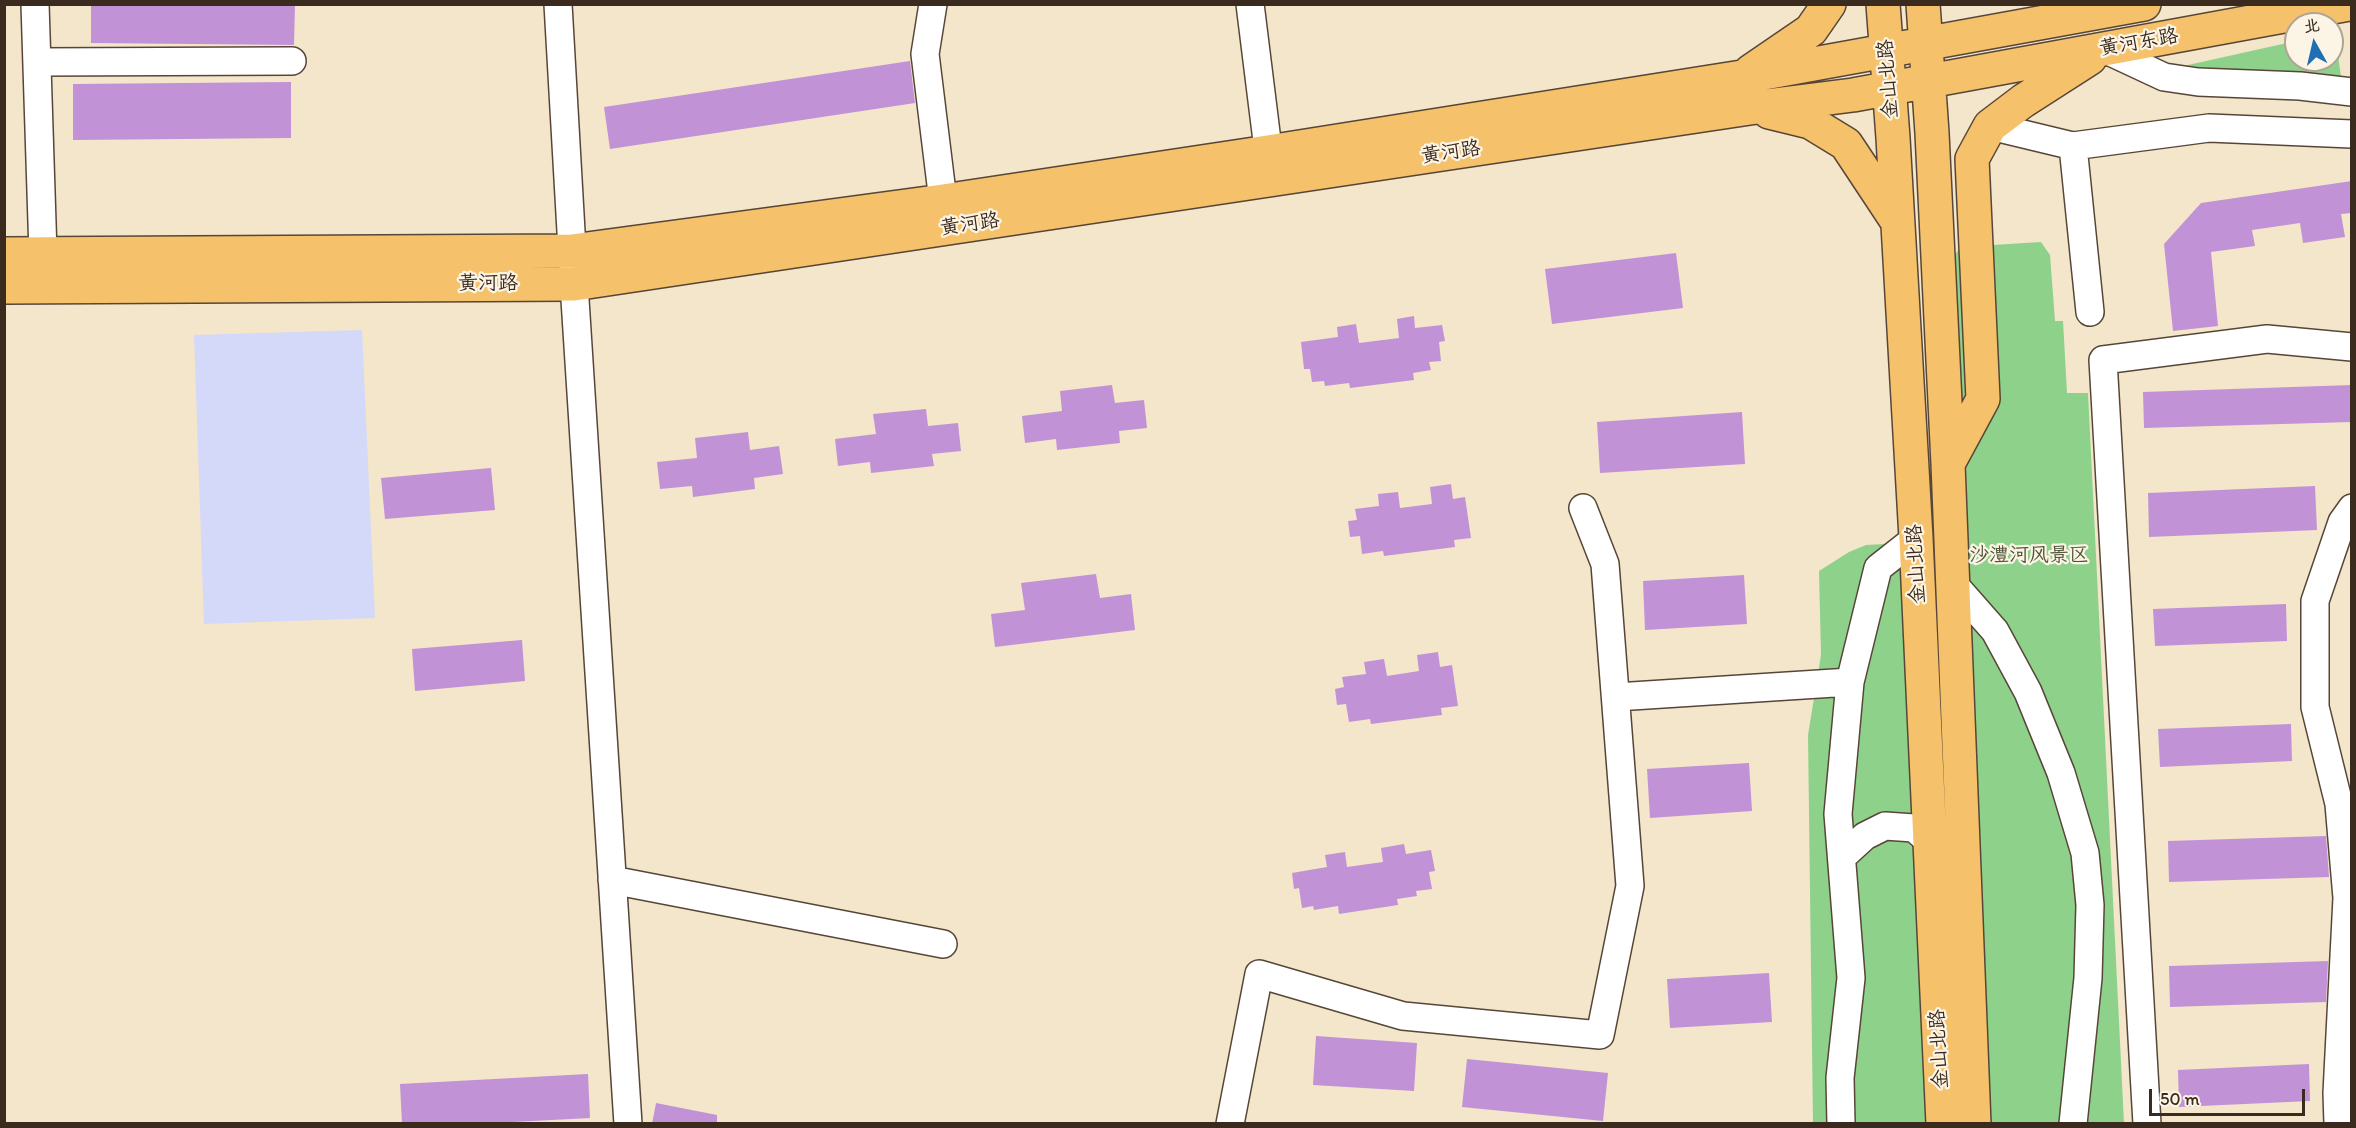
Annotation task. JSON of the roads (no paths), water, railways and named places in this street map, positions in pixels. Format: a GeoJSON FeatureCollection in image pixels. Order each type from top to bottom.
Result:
{"type":"FeatureCollection","features":[{"type":"Feature","properties":{"kind":"main road"},"geometry":{"type":"LineString","coordinates":[[1742,77],[1811,30],[1829,4]]}},
{"type":"Feature","properties":{"kind":"main road","name":"金山北路"},"geometry":{"type":"LineString","coordinates":[[1883,4],[1916,538],[1943,1124]]}},
{"type":"Feature","properties":{"kind":"main road","name":"金山北路"},"geometry":{"type":"LineString","coordinates":[[1923,4],[1929,81],[1948,464],[1974,1124]]}},
{"type":"Feature","properties":{"kind":"main road"},"geometry":{"type":"LineString","coordinates":[[2063,4],[2106,8]]}},
{"type":"Feature","properties":{"kind":"main road","name":"黄河东路"},"geometry":{"type":"LineString","coordinates":[[1926,45],[2106,8],[2144,4]]}},
{"type":"Feature","properties":{"kind":"main road","name":"黄河东路"},"geometry":{"type":"LineString","coordinates":[[1929,81],[2349,4]]}},
{"type":"Feature","properties":{"kind":"main road","name":"黄河路"},"geometry":{"type":"LineString","coordinates":[[4,287],[574,284],[1270,165],[1926,45]]}},
{"type":"Feature","properties":{"kind":"main road"},"geometry":{"type":"LineString","coordinates":[[1948,464],[1983,399],[1972,159],[1990,126],[2023,101],[2103,49]]}},
{"type":"Feature","properties":{"kind":"main road","name":"黄河路"},"geometry":{"type":"LineString","coordinates":[[4,254],[572,251],[943,201],[1750,108],[1890,89],[1929,81]]}},
{"type":"Feature","properties":{"kind":"main road"},"geometry":{"type":"LineString","coordinates":[[1750,108],[1810,122],[1846,144],[1897,221]]}},
{"type":"Feature","properties":{"kind":"street"},"geometry":{"type":"LineString","coordinates":[[35,4],[43,254]]}},
{"type":"Feature","properties":{"kind":"street"},"geometry":{"type":"LineString","coordinates":[[558,4],[628,1124]]}},
{"type":"Feature","properties":{"kind":"street"},"geometry":{"type":"LineString","coordinates":[[933,4],[925,54],[943,201]]}},
{"type":"Feature","properties":{"kind":"street"},"geometry":{"type":"LineString","coordinates":[[1250,4],[1270,165]]}},
{"type":"Feature","properties":{"kind":"street"},"geometry":{"type":"LineString","coordinates":[[2103,49],[2164,77],[2187,81],[2300,86],[2352,92]]}},
{"type":"Feature","properties":{"kind":"street"},"geometry":{"type":"LineString","coordinates":[[37,62],[292,61]]}},
{"type":"Feature","properties":{"kind":"street"},"geometry":{"type":"LineString","coordinates":[[1990,126],[2073,146],[2209,128],[2352,134]]}},
{"type":"Feature","properties":{"kind":"street"},"geometry":{"type":"LineString","coordinates":[[2073,146],[2090,312]]}},
{"type":"Feature","properties":{"kind":"street"},"geometry":{"type":"LineString","coordinates":[[2147,1124],[2103,360],[2267,339],[2352,347]]}},
{"type":"Feature","properties":{"kind":"street"},"geometry":{"type":"LineString","coordinates":[[1230,1124],[1259,974],[1403,1016],[1600,1035],[1630,886],[1605,564],[1583,508]]}},
{"type":"Feature","properties":{"kind":"street"},"geometry":{"type":"LineString","coordinates":[[2338,1124],[2337,1093],[2347,898],[2339,804],[2315,707],[2315,601],[2342,522],[2352,508]]}},
{"type":"Feature","properties":{"kind":"street"},"geometry":{"type":"LineString","coordinates":[[1840,1124],[1840,1078],[1851,978],[1838,814],[1850,682],[1878,568],[1916,538]]}},
{"type":"Feature","properties":{"kind":"street"},"geometry":{"type":"LineString","coordinates":[[1951,581],[1995,631],[2028,692],[2061,773],[2085,853],[2090,905],[2088,968],[2073,1124]]}},
{"type":"Feature","properties":{"kind":"street"},"geometry":{"type":"LineString","coordinates":[[1616,697],[1850,682]]}},
{"type":"Feature","properties":{"kind":"street"},"geometry":{"type":"LineString","coordinates":[[1842,858],[1865,836],[1885,826],[1914,828],[1930,842]]}},
{"type":"Feature","properties":{"kind":"street"},"geometry":{"type":"LineString","coordinates":[[612,880],[944,944]]}},
{"type":"Feature","properties":{"kind":"park label","name":"沙澧河风景区"},"geometry":{"type":"Point","coordinates":[2029,556]}}]}
